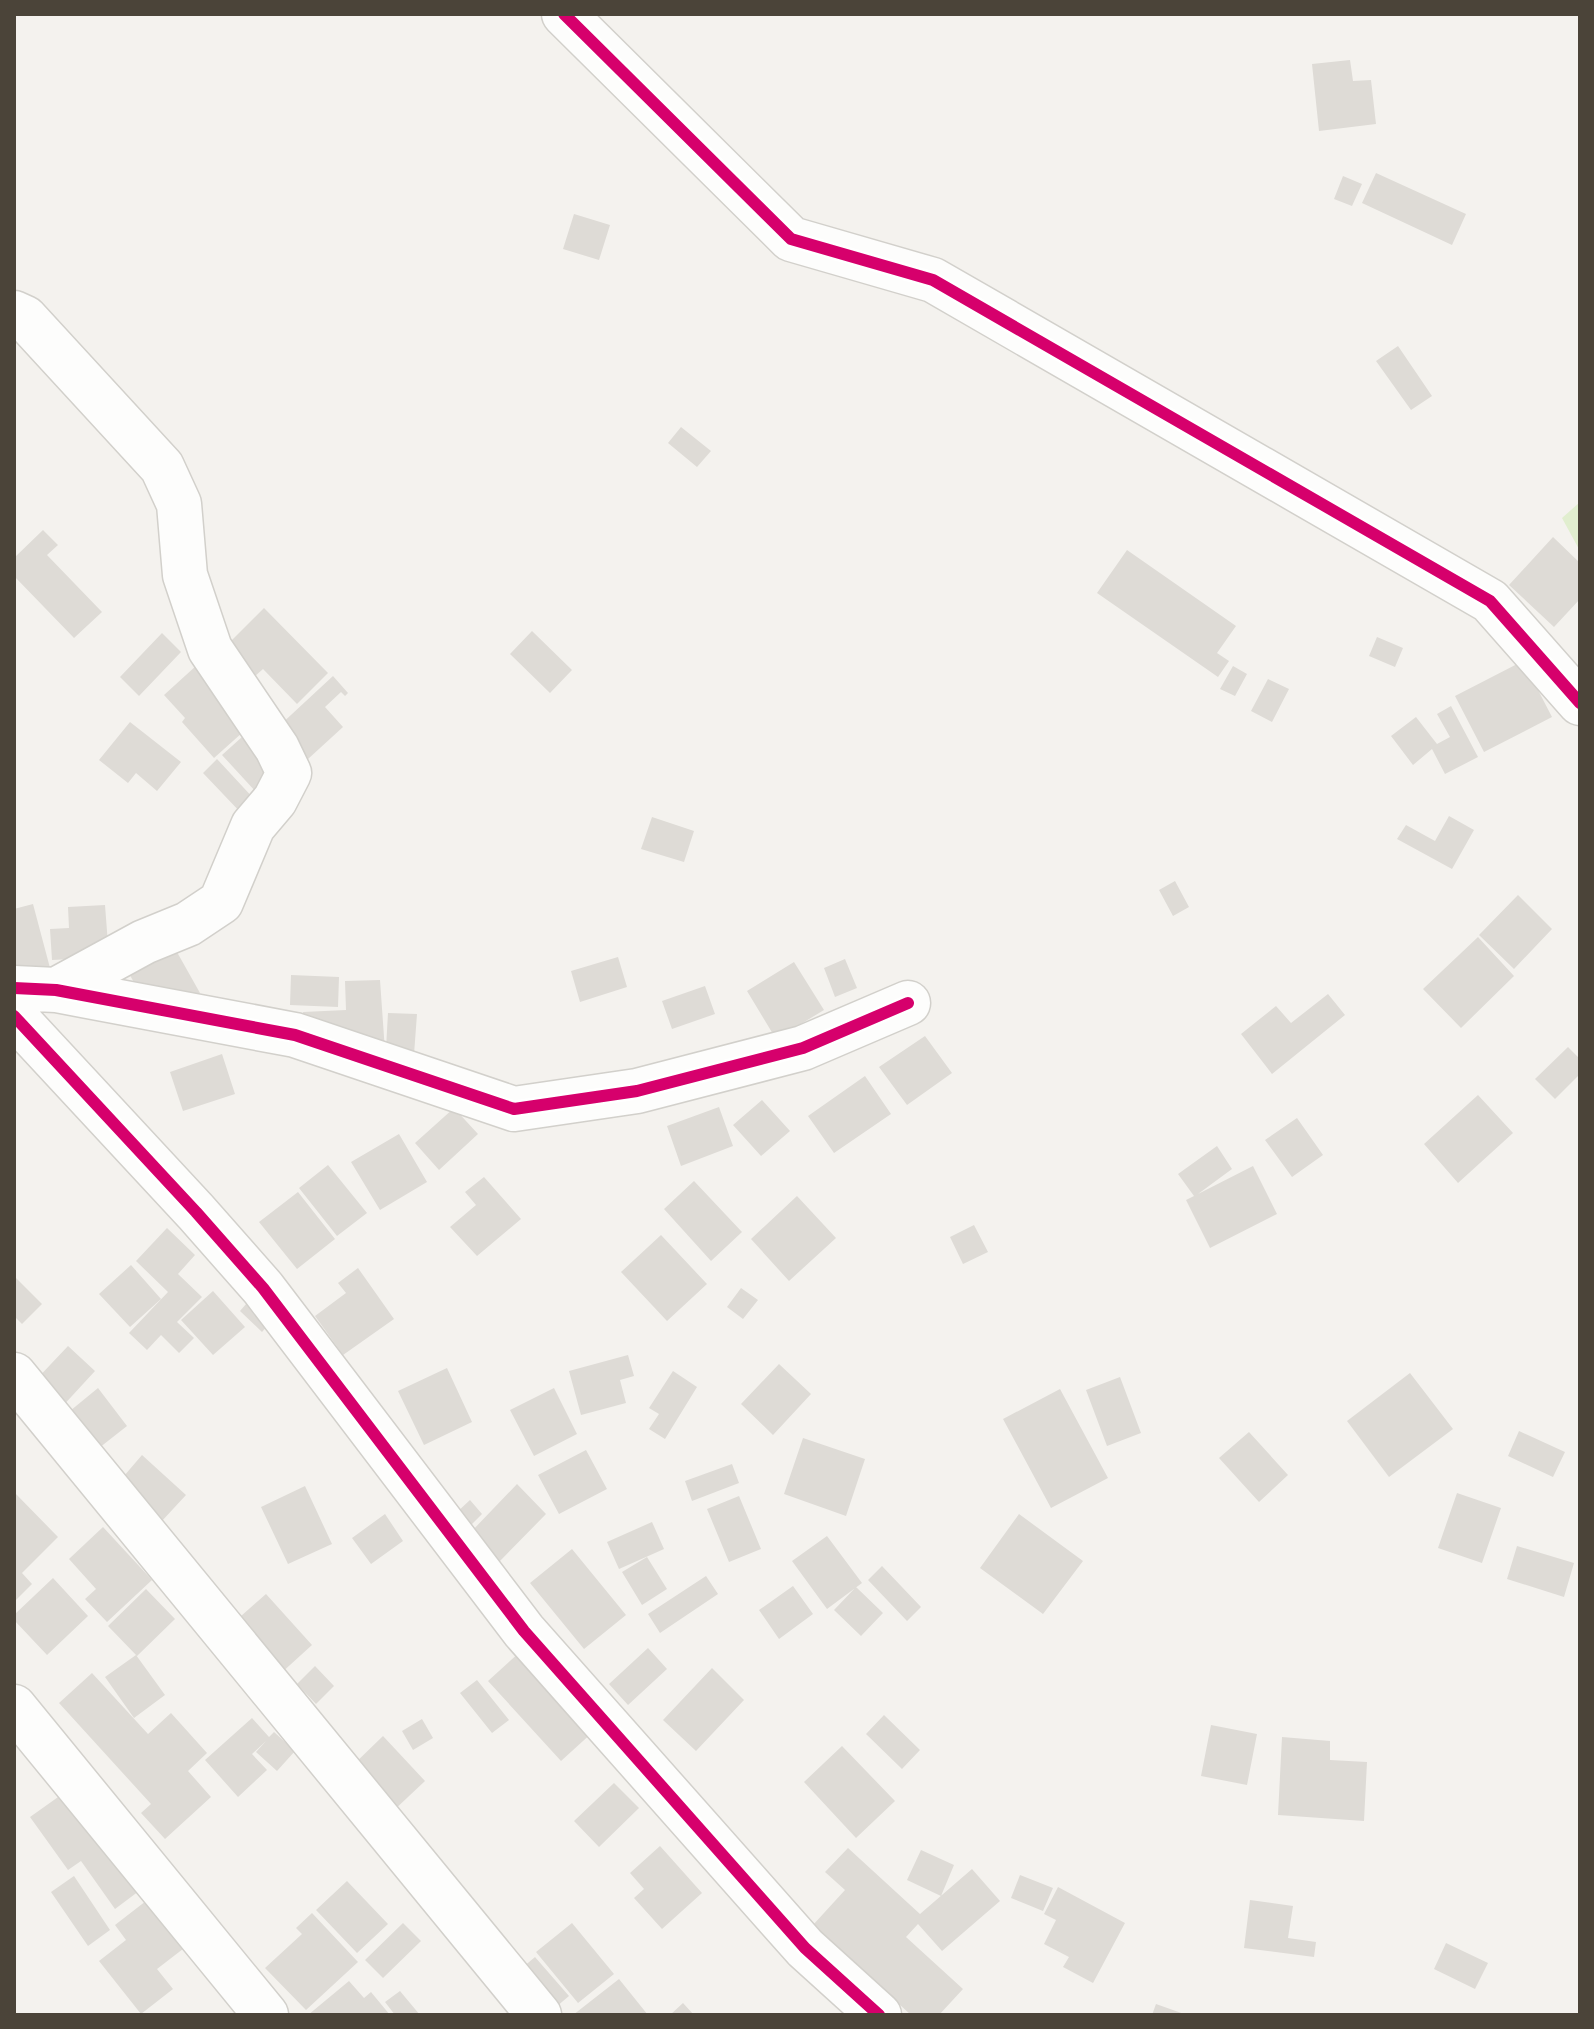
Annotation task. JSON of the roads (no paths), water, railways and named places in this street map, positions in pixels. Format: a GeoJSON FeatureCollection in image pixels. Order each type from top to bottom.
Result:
{"type":"FeatureCollection","features":[{"type":"Feature","properties":{"kind":"street"},"geometry":{"type":"LineString","coordinates":[[564,14],[791,239],[933,280],[1490,601],[1580,703]]}},
{"type":"Feature","properties":{"kind":"street"},"geometry":{"type":"LineString","coordinates":[[14,313],[25,318],[162,467],[179,504],[185,575],[210,649],[277,748],[289,773],[275,800],[253,826],[221,902],[188,924],[35,989]]}},
{"type":"Feature","properties":{"kind":"street"},"geometry":{"type":"LineString","coordinates":[[35,989],[295,1035],[514,1109],[637,1091],[803,1048],[908,1003]]}},
{"type":"Feature","properties":{"kind":"street"},"geometry":{"type":"LineString","coordinates":[[14,1016],[263,1288],[524,1631],[805,1948],[879,2015]]}},
{"type":"Feature","properties":{"kind":"street"},"geometry":{"type":"LineString","coordinates":[[14,1375],[539,2015]]}},
{"type":"Feature","properties":{"kind":"street"},"geometry":{"type":"LineString","coordinates":[[14,1707],[266,2015]]}}]}
